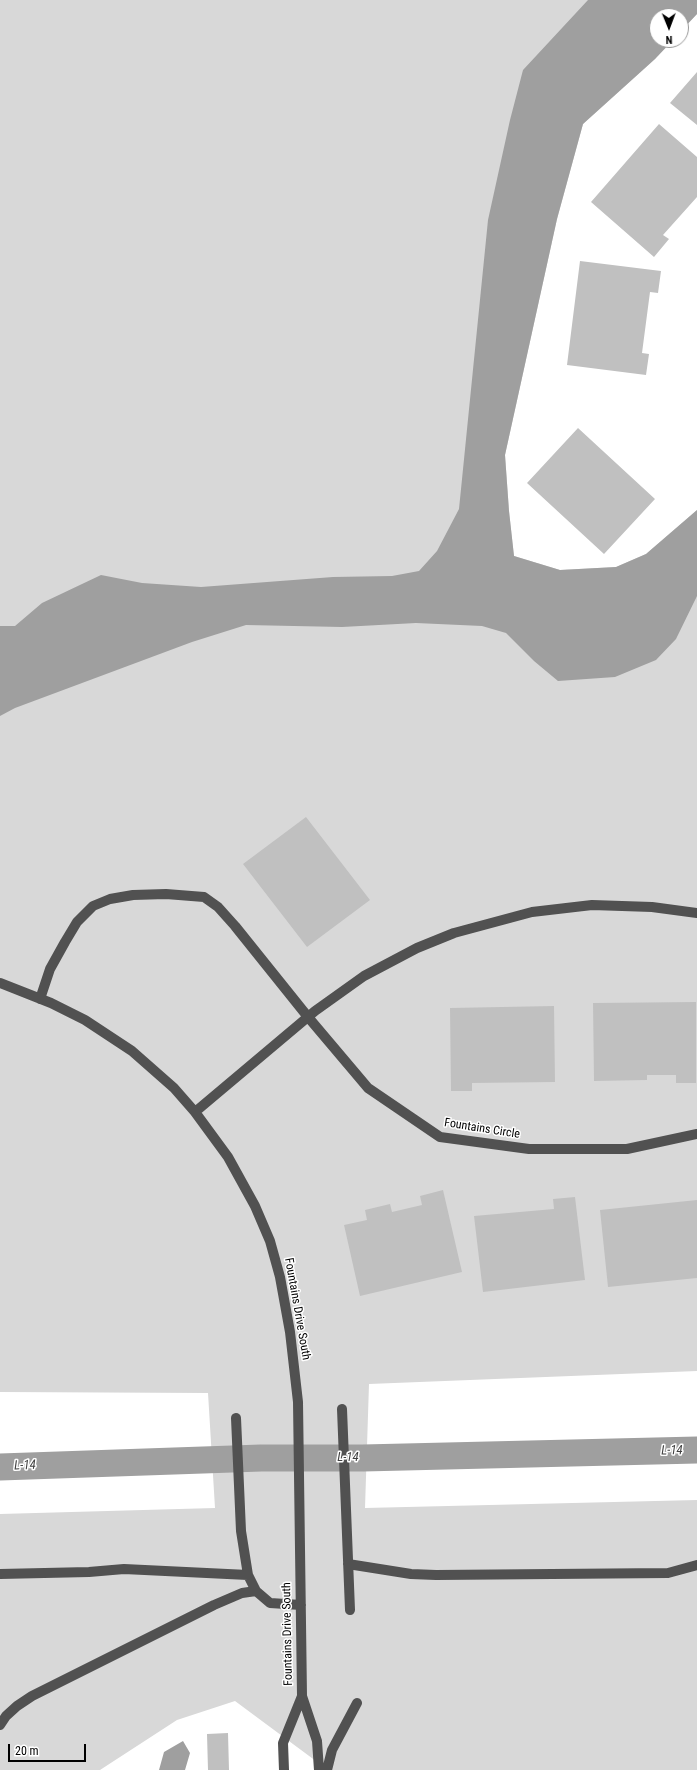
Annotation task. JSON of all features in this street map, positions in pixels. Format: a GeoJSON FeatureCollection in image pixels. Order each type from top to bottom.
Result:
{"type":"FeatureCollection","features":[{"type":"Feature","properties":{"kind":"street","name":"Fountains Circle"},"geometry":{"type":"LineString","coordinates":[[40,998],[50,969],[65,942],[77,922],[93,906],[110,899],[133,895],[189,895],[204,897],[218,907],[308,1018],[368,1088],[440,1137],[529,1149],[627,1149],[697,1134]]}},
{"type":"Feature","properties":{"kind":"street"},"geometry":{"type":"LineString","coordinates":[[195,1112],[308,1018],[364,976],[417,948],[454,933],[512,916],[532,912],[592,905],[652,906],[697,913]]}},
{"type":"Feature","properties":{"kind":"street","name":"Fountains Drive South"},"geometry":{"type":"LineString","coordinates":[[0,983],[40,998],[85,1020],[132,1051],[174,1088],[195,1112],[228,1156],[255,1206],[270,1241],[280,1276],[290,1332],[298,1402],[302,1696],[317,1740],[319,1770]]}},
{"type":"Feature","properties":{"kind":"street"},"geometry":{"type":"LineString","coordinates":[[342,1409],[350,1610]]}},
{"type":"Feature","properties":{"kind":"street"},"geometry":{"type":"LineString","coordinates":[[236,1418],[241,1532],[248,1575],[256,1591],[270,1603],[301,1605]]}},
{"type":"Feature","properties":{"kind":"street"},"geometry":{"type":"LineString","coordinates":[[348,1564],[411,1574],[668,1573],[697,1565]]}},
{"type":"Feature","properties":{"kind":"street"},"geometry":{"type":"LineString","coordinates":[[0,1574],[88,1572],[124,1569],[248,1575]]}},
{"type":"Feature","properties":{"kind":"street"},"geometry":{"type":"LineString","coordinates":[[0,1725],[6,1716],[17,1706],[32,1696],[214,1605],[242,1593],[256,1591]]}},
{"type":"Feature","properties":{"kind":"street","name":"Fountains Drive South"},"geometry":{"type":"LineString","coordinates":[[284,1770],[283,1743],[302,1696]]}},
{"type":"Feature","properties":{"kind":"street"},"geometry":{"type":"LineString","coordinates":[[327,1770],[332,1750],[357,1703]]}},
{"type":"Feature","properties":{"kind":"shaded area"},"geometry":{"type":"Polygon","coordinates":[[[0,0],[697,0],[697,14],[689,22],[689,8],[649,8],[649,48],[665,48],[583,124],[557,219],[505,455],[514,556],[560,570],[616,567],[646,554],[697,510],[697,1371],[369,1384],[365,1508],[697,1500],[697,1770],[328,1770],[235,1701],[177,1720],[100,1770],[0,1770],[0,1514],[215,1508],[208,1393],[0,1392],[0,0]]]}},
{"type":"Feature","properties":{"kind":"shaded area"},"geometry":{"type":"Polygon","coordinates":[[[588,0],[697,0],[697,14],[689,22],[689,8],[649,8],[649,48],[665,48],[583,124],[557,219],[505,455],[514,556],[560,570],[616,567],[646,554],[697,510],[697,596],[676,639],[656,660],[615,677],[558,681],[534,661],[506,633],[482,626],[416,623],[342,627],[246,625],[192,642],[15,708],[0,716],[0,626],[15,626],[42,603],[101,575],[142,583],[201,587],[333,577],[392,576],[419,571],[437,551],[459,509],[488,220],[510,120],[523,70],[588,0]]]}},
{"type":"Feature","properties":{"kind":"shaded area"},"geometry":{"type":"Polygon","coordinates":[[[183,1741],[190,1753],[185,1770],[159,1770],[164,1752],[183,1741]]]}},
{"type":"Feature","properties":{"kind":"building"},"geometry":{"type":"Polygon","coordinates":[[[697,72],[697,125],[670,103],[697,72]]]}},
{"type":"Feature","properties":{"kind":"building"},"geometry":{"type":"Polygon","coordinates":[[[659,124],[697,157],[697,197],[663,235],[669,239],[654,257],[591,202],[659,124]]]}},
{"type":"Feature","properties":{"kind":"building"},"geometry":{"type":"Polygon","coordinates":[[[580,261],[661,271],[658,293],[650,292],[642,353],[649,354],[646,375],[567,365],[580,261]]]}},
{"type":"Feature","properties":{"kind":"building"},"geometry":{"type":"Polygon","coordinates":[[[578,428],[655,499],[604,554],[527,483],[578,428]]]}},
{"type":"Feature","properties":{"kind":"building"},"geometry":{"type":"Polygon","coordinates":[[[306,817],[370,900],[307,947],[243,864],[306,817]]]}},
{"type":"Feature","properties":{"kind":"building"},"geometry":{"type":"Polygon","coordinates":[[[696,1002],[696,1083],[676,1083],[676,1075],[647,1075],[647,1080],[594,1081],[593,1003],[696,1002]]]}},
{"type":"Feature","properties":{"kind":"building"},"geometry":{"type":"Polygon","coordinates":[[[554,1006],[555,1082],[472,1083],[472,1091],[451,1091],[450,1008],[554,1006]]]}},
{"type":"Feature","properties":{"kind":"building"},"geometry":{"type":"Polygon","coordinates":[[[443,1190],[462,1272],[360,1296],[344,1225],[367,1220],[365,1210],[390,1204],[392,1212],[422,1205],[420,1196],[443,1190]]]}},
{"type":"Feature","properties":{"kind":"building"},"geometry":{"type":"Polygon","coordinates":[[[575,1197],[585,1280],[483,1292],[474,1216],[554,1209],[553,1199],[575,1197]]]}},
{"type":"Feature","properties":{"kind":"building"},"geometry":{"type":"Polygon","coordinates":[[[697,1200],[697,1278],[608,1287],[600,1210],[697,1200]]]}},
{"type":"Feature","properties":{"kind":"building"},"geometry":{"type":"Polygon","coordinates":[[[228,1733],[229,1770],[208,1770],[207,1734],[228,1733]]]}},
{"type":"Feature","properties":{"kind":"waterway","name":"L-14"},"geometry":{"type":"LineString","coordinates":[[0,1467],[261,1458],[363,1458],[697,1450]]}}]}
